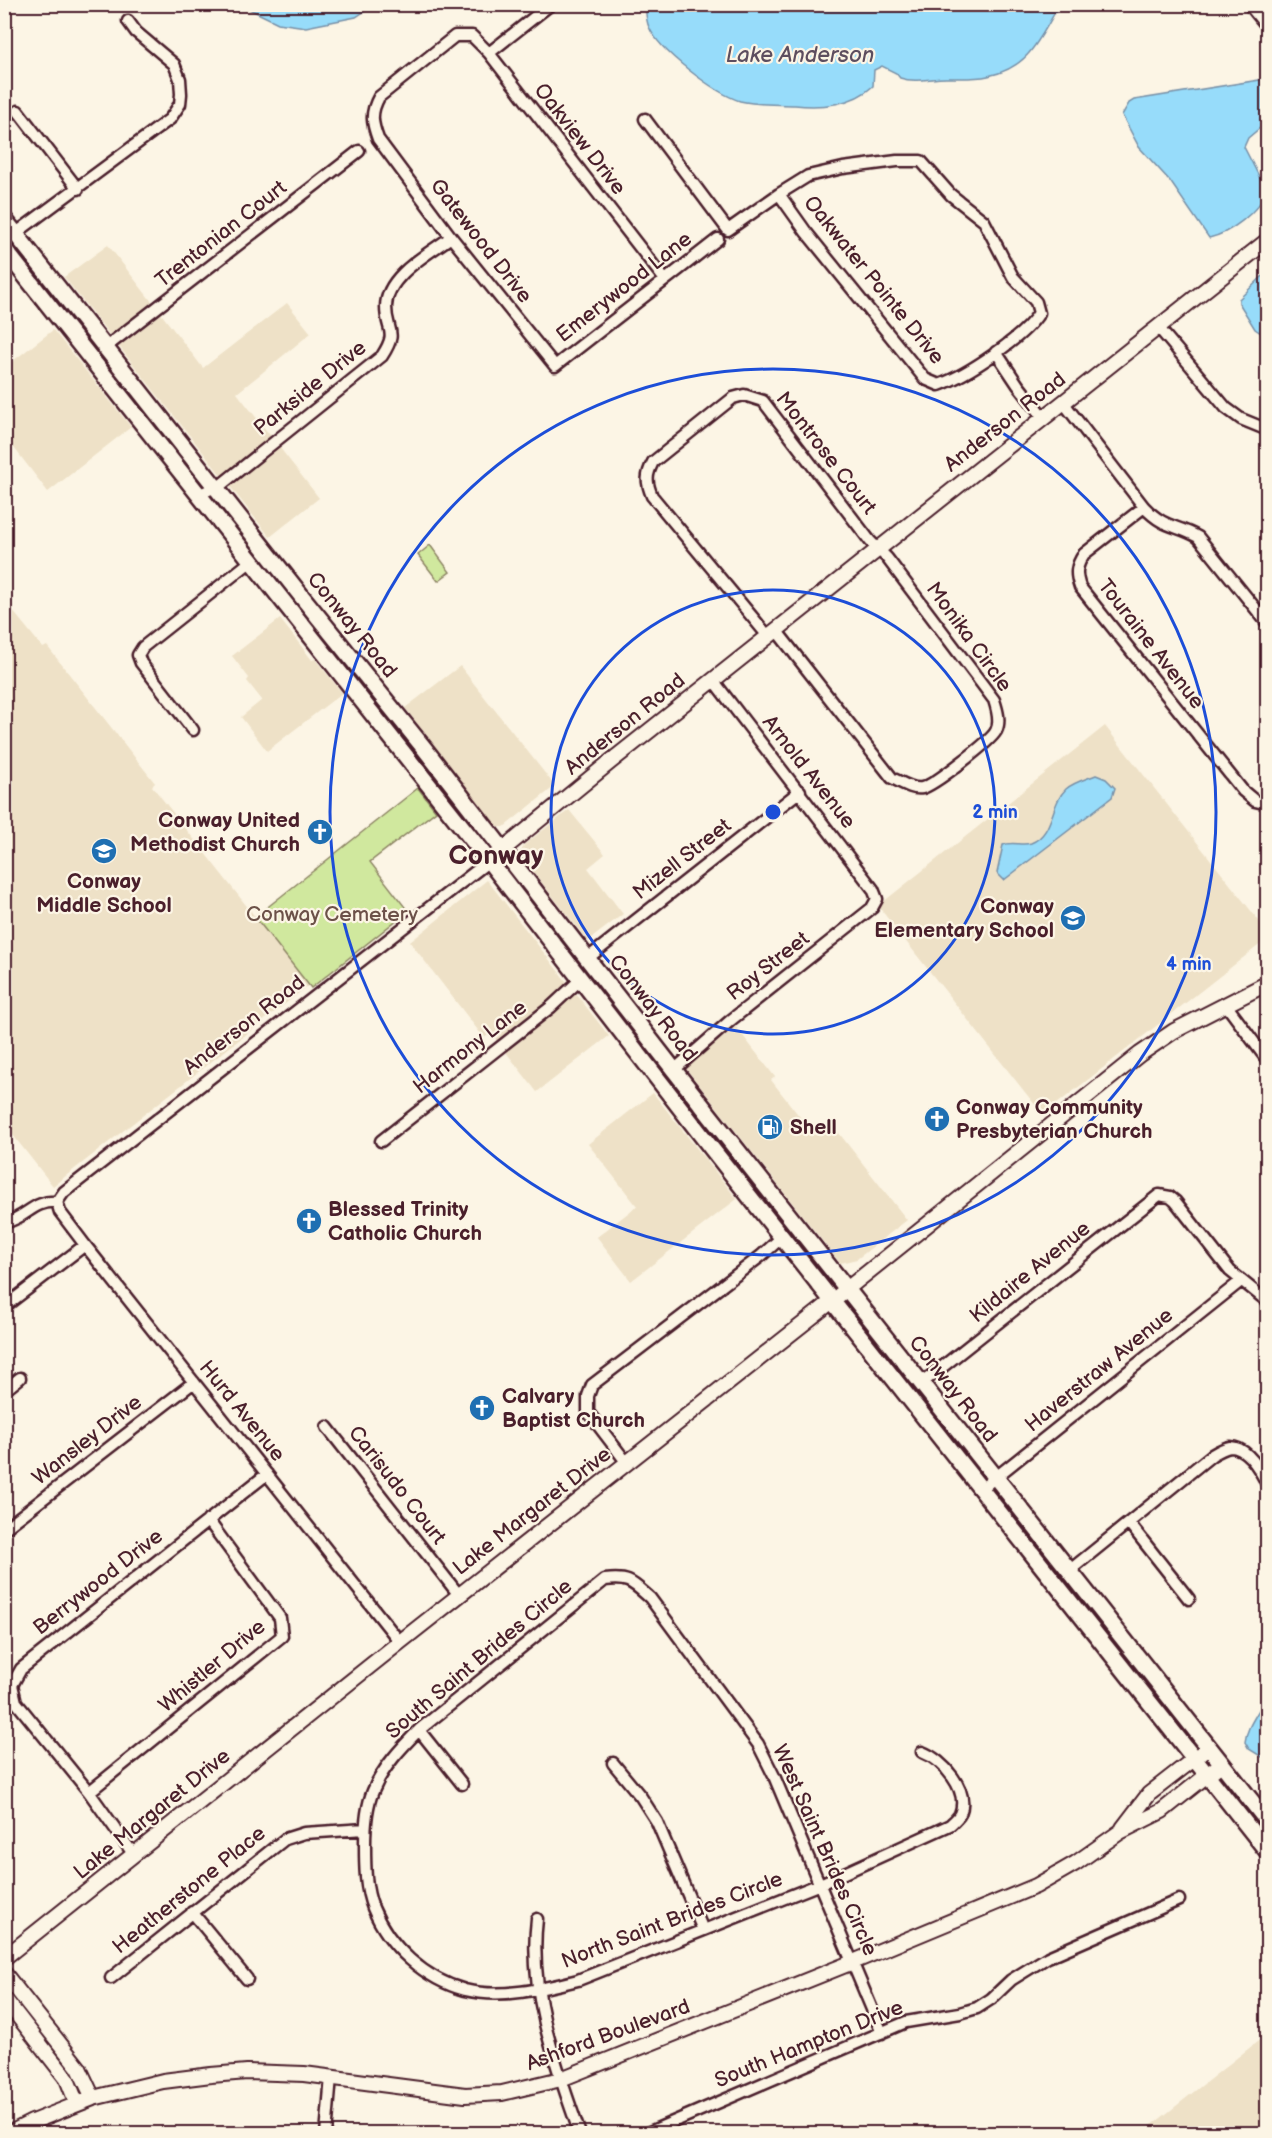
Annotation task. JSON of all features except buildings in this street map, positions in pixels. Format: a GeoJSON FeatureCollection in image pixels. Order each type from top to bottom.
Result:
{"type":"FeatureCollection","features":[{"type":"Feature","properties":{"kind":"main road","name":"Conway Road"},"geometry":{"type":"LineString","coordinates":[[4,219],[10,237],[106,347],[504,849],[674,1070],[1268,1822]]}},
{"type":"Feature","properties":{"kind":"main road","name":"Conway Road"},"geometry":{"type":"LineString","coordinates":[[4,249],[489,861],[782,1237],[1268,1852]]}},
{"type":"Feature","properties":{"kind":"main road"},"geometry":{"type":"LineString","coordinates":[[57,316],[89,341],[106,347]]}},
{"type":"Feature","properties":{"kind":"main road"},"geometry":{"type":"LineString","coordinates":[[108,380],[123,384],[157,412]]}},
{"type":"Feature","properties":{"kind":"main road"},"geometry":{"type":"LineString","coordinates":[[250,562],[266,566],[303,598]]}},
{"type":"Feature","properties":{"kind":"main road"},"geometry":{"type":"LineString","coordinates":[[580,980],[597,986],[621,1002]]}},
{"type":"Feature","properties":{"kind":"street"},"geometry":{"type":"LineString","coordinates":[[489,53],[551,4]]}},
{"type":"Feature","properties":{"kind":"street"},"geometry":{"type":"LineString","coordinates":[[1251,4],[1268,25]]}},
{"type":"Feature","properties":{"kind":"street"},"geometry":{"type":"LineString","coordinates":[[10,237],[170,119],[180,104],[180,79],[174,64],[136,32],[128,21]]}},
{"type":"Feature","properties":{"kind":"street","name":"Oakview Drive"},"geometry":{"type":"LineString","coordinates":[[378,139],[372,122],[372,108],[379,97],[455,36],[472,36],[489,53],[665,280]]}},
{"type":"Feature","properties":{"kind":"street"},"geometry":{"type":"LineString","coordinates":[[18,111],[78,189]]}},
{"type":"Feature","properties":{"kind":"street"},"geometry":{"type":"LineString","coordinates":[[645,119],[728,230],[808,176],[843,168],[897,161],[921,161],[951,195],[984,221],[1013,277],[1036,302],[1039,313],[1034,322],[996,352],[1044,418]]}},
{"type":"Feature","properties":{"kind":"street","name":"Gatewood Drive"},"geometry":{"type":"LineString","coordinates":[[378,139],[451,237],[555,366]]}},
{"type":"Feature","properties":{"kind":"street","name":"Trentonian Court"},"geometry":{"type":"LineString","coordinates":[[106,347],[359,151]]}},
{"type":"Feature","properties":{"kind":"street","name":"Oakwater Pointe Drive"},"geometry":{"type":"LineString","coordinates":[[779,194],[806,232],[925,379],[939,386],[955,380],[996,352]]}},
{"type":"Feature","properties":{"kind":"street","name":"Parkside Drive"},"geometry":{"type":"LineString","coordinates":[[198,495],[222,484],[382,356],[389,345],[392,331],[386,309],[388,291],[398,277],[451,237]]}},
{"type":"Feature","properties":{"kind":"street","name":"Emerywood Lane"},"geometry":{"type":"LineString","coordinates":[[555,366],[718,239]]}},
{"type":"Feature","properties":{"kind":"street","name":"Anderson Road"},"geometry":{"type":"LineString","coordinates":[[57,1202],[70,1187],[489,861],[713,680],[1268,240]]}},
{"type":"Feature","properties":{"kind":"street"},"geometry":{"type":"LineString","coordinates":[[1158,327],[1226,408],[1241,419],[1268,430]]}},
{"type":"Feature","properties":{"kind":"street","name":"Montrose Court"},"geometry":{"type":"LineString","coordinates":[[772,633],[652,496],[646,483],[653,462],[733,398],[744,395],[763,401],[877,550]]}},
{"type":"Feature","properties":{"kind":"street"},"geometry":{"type":"LineString","coordinates":[[1063,402],[1144,507],[1167,526],[1187,530],[1198,537],[1268,624]]}},
{"type":"Feature","properties":{"kind":"street","name":"Touraine Avenue"},"geometry":{"type":"LineString","coordinates":[[1144,507],[1084,554],[1077,564],[1076,576],[1080,587],[1243,791],[1256,801],[1268,804]]}},
{"type":"Feature","properties":{"kind":"street","name":"Monika Circle"},"geometry":{"type":"LineString","coordinates":[[772,633],[892,778],[908,786],[923,788],[988,741],[997,730],[998,713],[994,700],[887,558],[877,550]]}},
{"type":"Feature","properties":{"kind":"street"},"geometry":{"type":"LineString","coordinates":[[193,730],[141,663],[138,655],[143,647],[250,562]]}},
{"type":"Feature","properties":{"kind":"street","name":"Arnold Avenue"},"geometry":{"type":"LineString","coordinates":[[713,680],[873,889]]}},
{"type":"Feature","properties":{"kind":"street"},"geometry":{"type":"LineString","coordinates":[[359,697],[378,690]]}},
{"type":"Feature","properties":{"kind":"street","name":"Mizell Street"},"geometry":{"type":"LineString","coordinates":[[588,958],[800,791]]}},
{"type":"Feature","properties":{"kind":"street","name":"Roy Street"},"geometry":{"type":"LineString","coordinates":[[674,1070],[731,1020],[872,908],[877,899],[873,889]]}},
{"type":"Feature","properties":{"kind":"street","name":"Harmony Lane"},"geometry":{"type":"LineString","coordinates":[[381,1141],[551,1007],[580,980]]}},
{"type":"Feature","properties":{"kind":"street","name":"Lake Margaret Drive"},"geometry":{"type":"LineString","coordinates":[[4,1958],[459,1595],[833,1301],[1140,1054],[1174,1031],[1227,1006],[1268,983]]}},
{"type":"Feature","properties":{"kind":"street"},"geometry":{"type":"LineString","coordinates":[[1227,1006],[1268,1061]]}},
{"type":"Feature","properties":{"kind":"street","name":"Kildaire Avenue"},"geometry":{"type":"LineString","coordinates":[[922,1383],[1159,1195],[1165,1195],[1174,1201],[1230,1271],[1241,1281]]}},
{"type":"Feature","properties":{"kind":"street"},"geometry":{"type":"LineString","coordinates":[[5,1224],[15,1220],[34,1206],[46,1201],[57,1202]]}},
{"type":"Feature","properties":{"kind":"street","name":"Hurd Avenue"},"geometry":{"type":"LineString","coordinates":[[57,1202],[60,1212],[85,1245],[400,1642]]}},
{"type":"Feature","properties":{"kind":"street"},"geometry":{"type":"LineString","coordinates":[[627,1463],[588,1412],[588,1396],[592,1385],[761,1256],[782,1237]]}},
{"type":"Feature","properties":{"kind":"street"},"geometry":{"type":"LineString","coordinates":[[4,1307],[85,1245]]}},
{"type":"Feature","properties":{"kind":"street"},"geometry":{"type":"LineString","coordinates":[[1241,1281],[1268,1302]]}},
{"type":"Feature","properties":{"kind":"street","name":"Haverstraw Avenue"},"geometry":{"type":"LineString","coordinates":[[981,1490],[1241,1281]]}},
{"type":"Feature","properties":{"kind":"street"},"geometry":{"type":"LineString","coordinates":[[4,1390],[20,1378]]}},
{"type":"Feature","properties":{"kind":"street","name":"Wansley Drive"},"geometry":{"type":"LineString","coordinates":[[6,1523],[194,1382]]}},
{"type":"Feature","properties":{"kind":"street","name":"Carisudo Court"},"geometry":{"type":"LineString","coordinates":[[327,1427],[459,1595]]}},
{"type":"Feature","properties":{"kind":"street"},"geometry":{"type":"LineString","coordinates":[[1069,1571],[1212,1455],[1228,1447],[1243,1450],[1262,1474],[1268,1486]]}},
{"type":"Feature","properties":{"kind":"street","name":"Berrywood Drive"},"geometry":{"type":"LineString","coordinates":[[134,1855],[89,1792],[16,1702],[12,1685],[21,1669],[267,1474]]}},
{"type":"Feature","properties":{"kind":"street","name":"Whistler Drive"},"geometry":{"type":"LineString","coordinates":[[89,1792],[282,1636],[280,1618],[208,1520]]}},
{"type":"Feature","properties":{"kind":"street"},"geometry":{"type":"LineString","coordinates":[[1129,1523],[1189,1599]]}},
{"type":"Feature","properties":{"kind":"street","name":"West Saint Brides Circle"},"geometry":{"type":"LineString","coordinates":[[596,1587],[605,1580],[622,1578],[636,1585],[650,1598],[758,1744],[774,1776],[882,2032]]}},
{"type":"Feature","properties":{"kind":"street","name":"South Saint Brides Circle"},"geometry":{"type":"LineString","coordinates":[[538,1990],[499,1993],[467,1990],[445,1983],[421,1968],[402,1952],[386,1931],[373,1907],[366,1876],[365,1829],[372,1793],[398,1750],[419,1730],[596,1587]]}},
{"type":"Feature","properties":{"kind":"street"},"geometry":{"type":"LineString","coordinates":[[419,1730],[462,1785]]}},
{"type":"Feature","properties":{"kind":"street","name":"Ashford Boulevard"},"geometry":{"type":"LineString","coordinates":[[1120,1832],[1149,1794],[1208,1748]]}},
{"type":"Feature","properties":{"kind":"street","name":"North Saint Brides Circle"},"geometry":{"type":"LineString","coordinates":[[538,1990],[578,1980],[820,1884],[950,1825],[960,1816],[960,1790],[938,1761],[922,1752]]}},
{"type":"Feature","properties":{"kind":"street"},"geometry":{"type":"LineString","coordinates":[[614,1763],[657,1822],[703,1930]]}},
{"type":"Feature","properties":{"kind":"street","name":"Ashford Boulevard"},"geometry":{"type":"LineString","coordinates":[[8,2133],[93,2098],[163,2081],[212,2075],[247,2072],[304,2074],[465,2095],[502,2093],[561,2079],[1036,1886],[1076,1863],[1120,1832],[1162,1811],[1221,1764]]}},
{"type":"Feature","properties":{"kind":"street","name":"Heatherstone Place"},"geometry":{"type":"LineString","coordinates":[[111,1978],[285,1839],[304,1833],[365,1829]]}},
{"type":"Feature","properties":{"kind":"street","name":"South Hampton Drive"},"geometry":{"type":"LineString","coordinates":[[645,2133],[906,2022],[977,2008],[991,1999],[1011,1980],[1048,1957],[1179,1900]]}},
{"type":"Feature","properties":{"kind":"street"},"geometry":{"type":"LineString","coordinates":[[192,1912],[247,1979]]}},
{"type":"Feature","properties":{"kind":"street"},"geometry":{"type":"LineString","coordinates":[[537,1919],[535,1941],[538,1990],[561,2079],[580,2133]]}},
{"type":"Feature","properties":{"kind":"street"},"geometry":{"type":"LineString","coordinates":[[4,1973],[79,2068],[93,2098]]}},
{"type":"Feature","properties":{"kind":"street"},"geometry":{"type":"LineString","coordinates":[[4,1998],[67,2079],[77,2104]]}},
{"type":"Feature","properties":{"kind":"street"},"geometry":{"type":"LineString","coordinates":[[326,2133],[331,2077]]}},
{"type":"Feature","properties":{"kind":"shaded area"},"geometry":{"type":"Polygon","coordinates":[[[108,245],[203,368],[287,303],[311,333],[237,393],[319,498],[270,537],[64,277],[108,245]]]}},
{"type":"Feature","properties":{"kind":"shaded area"},"geometry":{"type":"Polygon","coordinates":[[[53,330],[131,427],[48,492],[5,436],[4,368],[53,330]]]}},
{"type":"Feature","properties":{"kind":"shaded area","name":"Conway Middle School"},"geometry":{"type":"Polygon","coordinates":[[[4,600],[43,648],[47,646],[155,783],[152,786],[309,985],[53,1186],[5,1125],[4,600]]]}},
{"type":"Feature","properties":{"kind":"shaded area"},"geometry":{"type":"Polygon","coordinates":[[[280,619],[312,660],[315,659],[342,693],[267,751],[241,717],[262,700],[232,656],[280,619]]]}},
{"type":"Feature","properties":{"kind":"shaded area"},"geometry":{"type":"Polygon","coordinates":[[[460,666],[555,786],[504,827],[497,827],[405,708],[460,666]]]}},
{"type":"Feature","properties":{"kind":"shaded area","name":"Conway Elementary School"},"geometry":{"type":"Polygon","coordinates":[[[1105,726],[1267,931],[1267,939],[1043,1115],[878,906],[1105,726]]]}},
{"type":"Feature","properties":{"kind":"shaded area"},"geometry":{"type":"Polygon","coordinates":[[[569,810],[605,854],[588,868],[623,914],[588,941],[520,855],[524,845],[569,810]]]}},
{"type":"Feature","properties":{"kind":"shaded area"},"geometry":{"type":"Polygon","coordinates":[[[487,880],[609,1036],[537,1092],[491,1033],[484,1038],[410,942],[487,880]]]}},
{"type":"Feature","properties":{"kind":"shaded area"},"geometry":{"type":"Polygon","coordinates":[[[736,1027],[775,1077],[771,1080],[814,1135],[831,1123],[907,1220],[857,1259],[840,1263],[685,1067],[736,1027]]]}},
{"type":"Feature","properties":{"kind":"shaded area"},"geometry":{"type":"Polygon","coordinates":[[[653,1093],[737,1199],[631,1281],[597,1237],[637,1206],[588,1144],[653,1093]]]}},
{"type":"Feature","properties":{"kind":"shaded area"},"geometry":{"type":"Polygon","coordinates":[[[1267,2034],[1267,2133],[1142,2133],[1267,2034]]]}},
{"type":"Feature","properties":{"kind":"green space"},"geometry":{"type":"Polygon","coordinates":[[[430,545],[450,572],[438,581],[418,555],[430,545]]]}},
{"type":"Feature","properties":{"kind":"green space","name":"Conway Cemetery"},"geometry":{"type":"Polygon","coordinates":[[[418,788],[436,811],[370,862],[408,911],[311,988],[255,917],[418,788]]]}},
{"type":"Feature","properties":{"kind":"water","name":"Lake Anderson"},"geometry":{"type":"Polygon","coordinates":[[[1057,4],[1058,7],[1045,31],[1031,51],[1002,72],[978,78],[912,80],[900,78],[896,73],[882,66],[874,70],[873,86],[865,92],[836,104],[815,106],[760,104],[729,97],[689,70],[664,48],[649,27],[645,5],[1057,4]]]}},
{"type":"Feature","properties":{"kind":"water"},"geometry":{"type":"Polygon","coordinates":[[[244,5],[374,5],[356,17],[306,27],[278,23],[244,5]]]}},
{"type":"Feature","properties":{"kind":"water"},"geometry":{"type":"Polygon","coordinates":[[[1266,79],[1267,122],[1248,138],[1244,147],[1267,192],[1257,207],[1242,221],[1226,232],[1209,238],[1170,181],[1139,147],[1122,115],[1129,103],[1134,100],[1266,79]]]}},
{"type":"Feature","properties":{"kind":"water"},"geometry":{"type":"Polygon","coordinates":[[[1267,272],[1268,337],[1255,329],[1239,303],[1239,299],[1267,272]]]}},
{"type":"Feature","properties":{"kind":"water"},"geometry":{"type":"Polygon","coordinates":[[[1096,775],[1106,779],[1115,788],[1112,797],[1004,880],[997,873],[1003,845],[1028,844],[1038,839],[1048,826],[1057,802],[1066,789],[1096,775]]]}},
{"type":"Feature","properties":{"kind":"water"},"geometry":{"type":"Polygon","coordinates":[[[1267,1688],[1268,1760],[1249,1749],[1245,1742],[1267,1688]]]}},
{"type":"Feature","properties":{"kind":"place","name":"Conway United Methodist Church"},"geometry":{"type":"Point","coordinates":[320,832]}},
{"type":"Feature","properties":{"kind":"place","name":"Conway Middle School"},"geometry":{"type":"Point","coordinates":[104,851]}},
{"type":"Feature","properties":{"kind":"place","name":"Conway Elementary School"},"geometry":{"type":"Point","coordinates":[1073,918]}},
{"type":"Feature","properties":{"kind":"place","name":"Conway Community Presbyterian Church"},"geometry":{"type":"Point","coordinates":[937,1119]}},
{"type":"Feature","properties":{"kind":"place","name":"Shell"},"geometry":{"type":"Point","coordinates":[770,1127]}},
{"type":"Feature","properties":{"kind":"place","name":"Blessed Trinity Catholic Church"},"geometry":{"type":"Point","coordinates":[309,1221]}},
{"type":"Feature","properties":{"kind":"place","name":"Calvary Baptist Church"},"geometry":{"type":"Point","coordinates":[482,1408]}},
{"type":"Feature","properties":{"kind":"district","name":"Conway"},"geometry":{"type":"Point","coordinates":[496,856]}}]}
